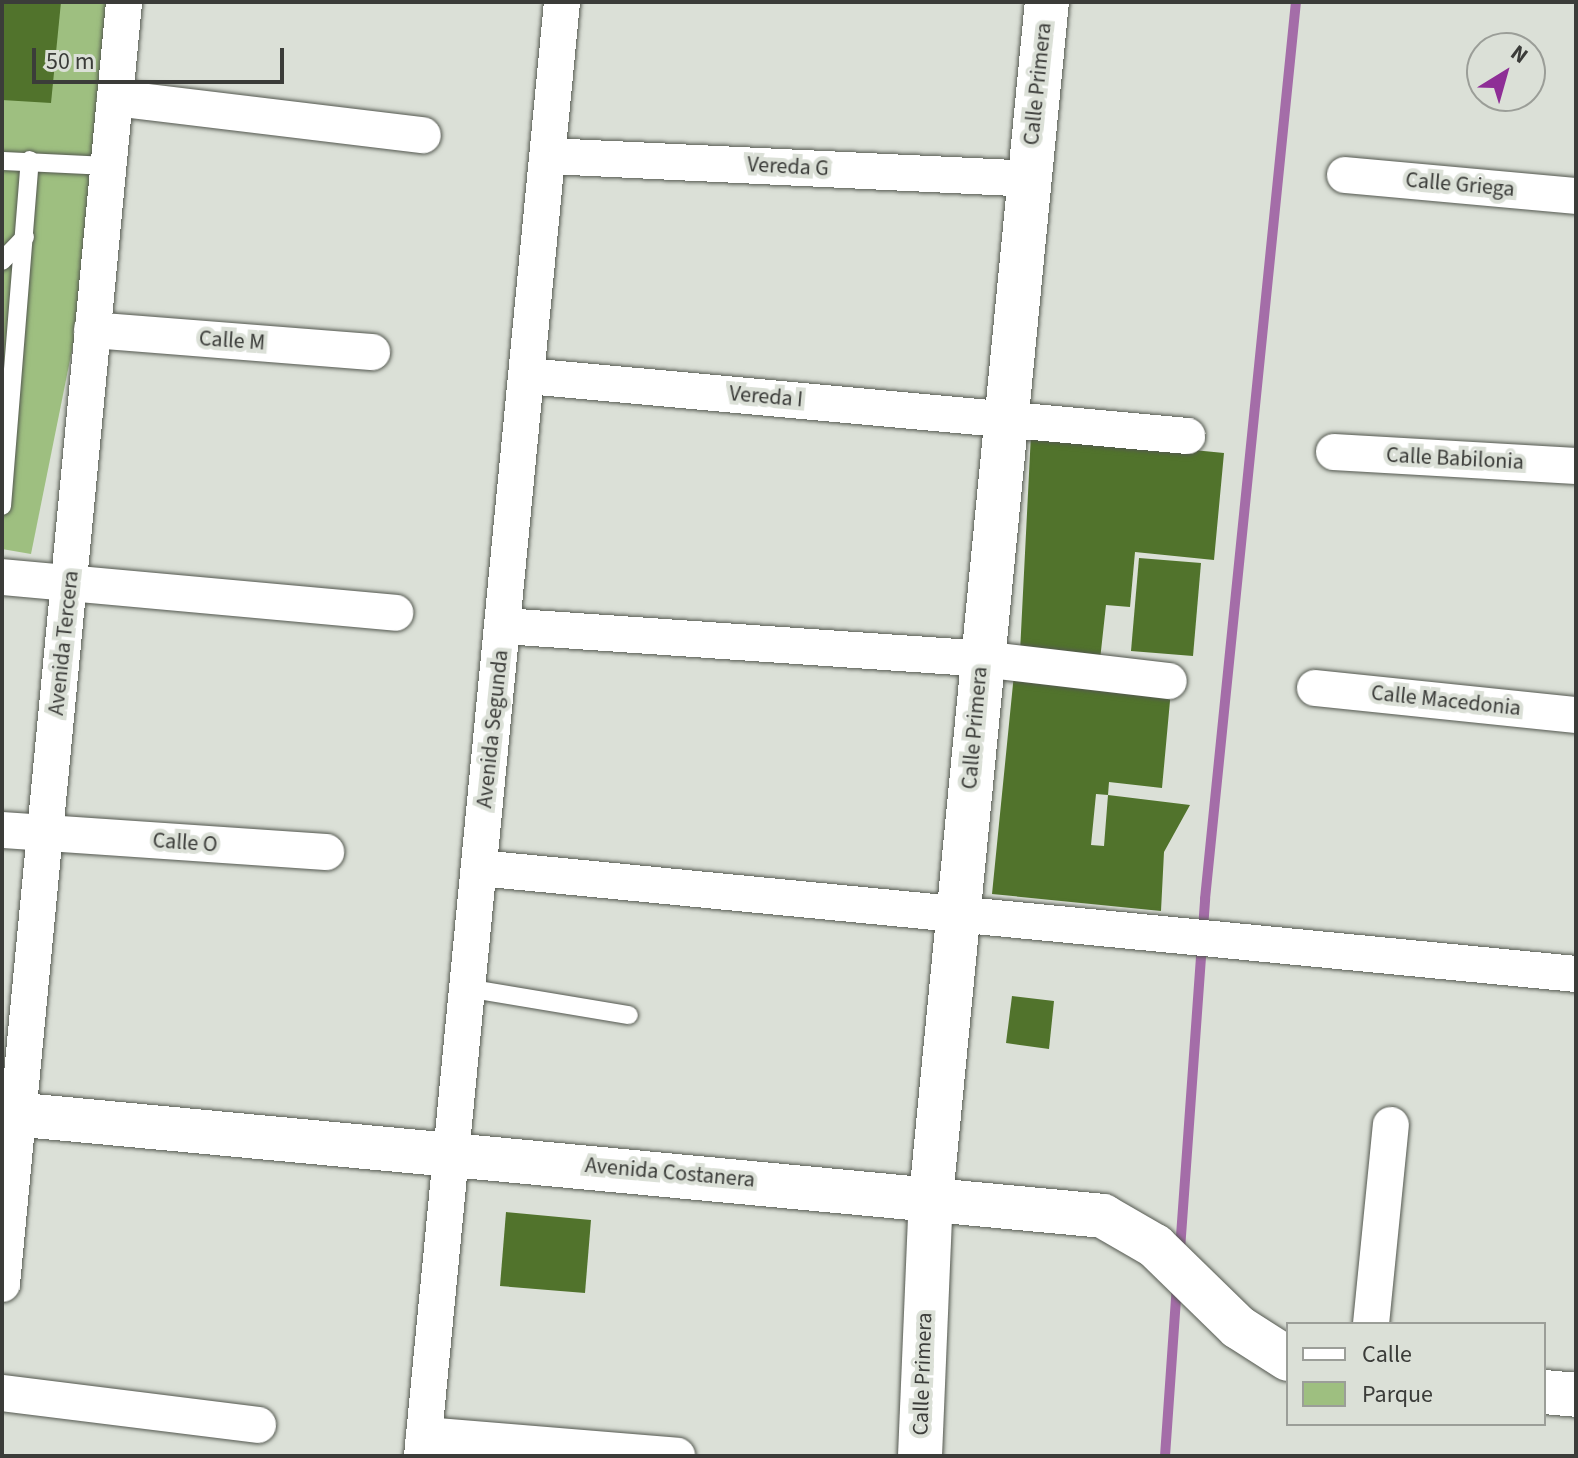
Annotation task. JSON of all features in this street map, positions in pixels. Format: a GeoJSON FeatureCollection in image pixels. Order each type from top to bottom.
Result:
{"type":"FeatureCollection","features":[{"type":"Feature","properties":{"kind":"street","name":"Avenida Tercera"},"geometry":{"type":"LineString","coordinates":[[2,1284],[10,1114],[70,584],[124,2]]}},
{"type":"Feature","properties":{"kind":"street","name":"Avenida Segunda"},"geometry":{"type":"LineString","coordinates":[[423,1445],[562,2]]}},
{"type":"Feature","properties":{"kind":"street","name":"Calle Primera"},"geometry":{"type":"LineString","coordinates":[[920,1456],[931,1197],[1047,2]]}},
{"type":"Feature","properties":{"kind":"street"},"geometry":{"type":"LineString","coordinates":[[115,98],[423,135]]}},
{"type":"Feature","properties":{"kind":"street","name":"Vereda G"},"geometry":{"type":"LineString","coordinates":[[548,156],[1029,179]]}},
{"type":"Feature","properties":{"kind":"street","name":"Calle Griega"},"geometry":{"type":"LineString","coordinates":[[1345,175],[1576,196]]}},
{"type":"Feature","properties":{"kind":"street","name":"Calle M"},"geometry":{"type":"LineString","coordinates":[[92,330],[372,352]]}},
{"type":"Feature","properties":{"kind":"street","name":"Vereda I"},"geometry":{"type":"LineString","coordinates":[[527,376],[1187,436]]}},
{"type":"Feature","properties":{"kind":"street","name":"Calle Babilonia"},"geometry":{"type":"LineString","coordinates":[[1334,452],[1576,466]]}},
{"type":"Feature","properties":{"kind":"street"},"geometry":{"type":"LineString","coordinates":[[2,577],[395,613]]}},
{"type":"Feature","properties":{"kind":"street"},"geometry":{"type":"LineString","coordinates":[[503,626],[981,659],[1169,681]]}},
{"type":"Feature","properties":{"kind":"street","name":"Calle Macedonia"},"geometry":{"type":"LineString","coordinates":[[1315,688],[1576,715]]}},
{"type":"Feature","properties":{"kind":"street","name":"Calle O"},"geometry":{"type":"LineString","coordinates":[[2,830],[326,852]]}},
{"type":"Feature","properties":{"kind":"street"},"geometry":{"type":"LineString","coordinates":[[479,868],[1576,974]]}},
{"type":"Feature","properties":{"kind":"street","name":"Avenida Costanera"},"geometry":{"type":"LineString","coordinates":[[10,1114],[931,1197],[1103,1216],[1155,1246],[1238,1327],[1286,1358]]}},
{"type":"Feature","properties":{"kind":"street"},"geometry":{"type":"LineString","coordinates":[[1371,1322],[1391,1125]]}},
{"type":"Feature","properties":{"kind":"street"},"geometry":{"type":"LineString","coordinates":[[1546,1392],[1576,1395]]}},
{"type":"Feature","properties":{"kind":"street"},"geometry":{"type":"LineString","coordinates":[[2,1393],[258,1425]]}},
{"type":"Feature","properties":{"kind":"street"},"geometry":{"type":"LineString","coordinates":[[423,1445],[677,1456]]}},
{"type":"Feature","properties":{"kind":"lane"},"geometry":{"type":"LineString","coordinates":[[2,506],[30,160]]}},
{"type":"Feature","properties":{"kind":"lane"},"geometry":{"type":"LineString","coordinates":[[2,161],[109,166]]}},
{"type":"Feature","properties":{"kind":"lane"},"geometry":{"type":"LineString","coordinates":[[2,261],[25,237]]}},
{"type":"Feature","properties":{"kind":"lane"},"geometry":{"type":"LineString","coordinates":[[2,355],[17,338]]}},
{"type":"Feature","properties":{"kind":"lane"},"geometry":{"type":"LineString","coordinates":[[467,988],[629,1015]]}},
{"type":"Feature","properties":{"kind":"green space"},"geometry":{"type":"Polygon","coordinates":[[[2,2],[117,2],[109,166],[31,554],[2,549],[2,2]]]}},
{"type":"Feature","properties":{"kind":"building"},"geometry":{"type":"Polygon","coordinates":[[[2,2],[61,2],[51,103],[2,100],[2,2]]]}},
{"type":"Feature","properties":{"kind":"building"},"geometry":{"type":"Polygon","coordinates":[[[1031,434],[1224,453],[1214,560],[1135,552],[1130,607],[1106,605],[1100,660],[1020,652],[1031,434]]]}},
{"type":"Feature","properties":{"kind":"building"},"geometry":{"type":"Polygon","coordinates":[[[1139,558],[1201,563],[1193,656],[1131,651],[1139,558]]]}},
{"type":"Feature","properties":{"kind":"building"},"geometry":{"type":"Polygon","coordinates":[[[1014,674],[1171,690],[1162,788],[1109,782],[1108,795],[1190,805],[1164,852],[1161,911],[992,894],[1014,674]],[[1096,794],[1091,845],[1104,846],[1108,795],[1096,794]]]}},
{"type":"Feature","properties":{"kind":"building"},"geometry":{"type":"Polygon","coordinates":[[[1012,996],[1054,1001],[1049,1049],[1006,1043],[1012,996]]]}},
{"type":"Feature","properties":{"kind":"building"},"geometry":{"type":"Polygon","coordinates":[[[506,1212],[591,1220],[585,1293],[500,1286],[506,1212]]]}},
{"type":"Feature","properties":{"kind":"waterway"},"geometry":{"type":"LineString","coordinates":[[1180,1250],[1205,899],[1296,2]]}},
{"type":"Feature","properties":{"kind":"waterway"},"geometry":{"type":"LineString","coordinates":[[1165,1456],[1177,1286]]}}]}
